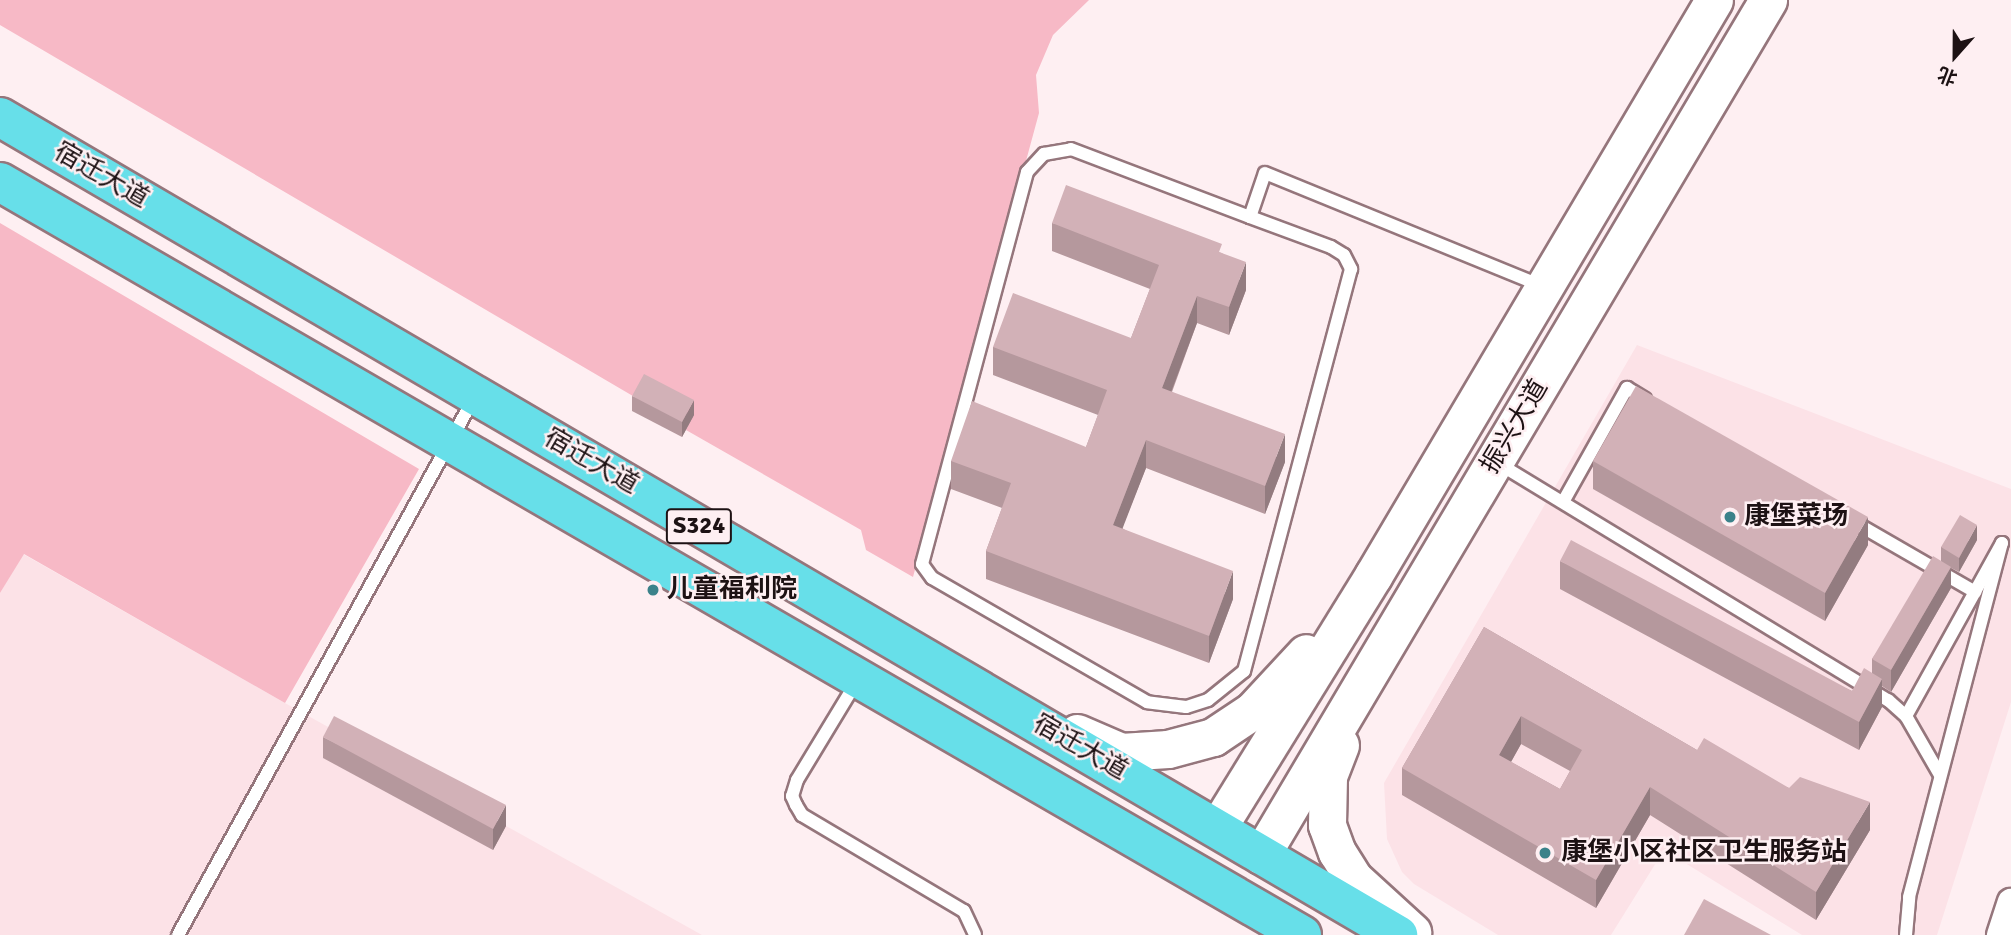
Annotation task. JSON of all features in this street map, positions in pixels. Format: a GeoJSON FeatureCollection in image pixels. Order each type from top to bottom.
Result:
{"type":"FeatureCollection","features":[{"type":"Feature","properties":{"kind":"main road","name":"振兴大道"},"geometry":{"type":"LineString","coordinates":[[1218,827],[1546,288],[1698,16],[1714,0]]}},
{"type":"Feature","properties":{"kind":"main road","name":"振兴大道"},"geometry":{"type":"LineString","coordinates":[[1261,855],[1768,0]]}},
{"type":"Feature","properties":{"kind":"main road"},"geometry":{"type":"LineString","coordinates":[[1742,45],[1781,0]]}},
{"type":"Feature","properties":{"kind":"main road","name":"宿迁大道"},"geometry":{"type":"LineString","coordinates":[[0,117],[1218,827],[1398,935]]}},
{"type":"Feature","properties":{"kind":"main road","name":"宿迁大道"},"geometry":{"type":"LineString","coordinates":[[0,181],[1302,935]]}},
{"type":"Feature","properties":{"kind":"main road"},"geometry":{"type":"LineString","coordinates":[[999,701],[1121,752],[1168,749],[1213,737],[1252,711],[1373,576]]}},
{"type":"Feature","properties":{"kind":"main road"},"geometry":{"type":"LineString","coordinates":[[1407,609],[1338,748],[1328,777],[1327,825],[1354,879],[1416,935]]}},
{"type":"Feature","properties":{"kind":"street"},"geometry":{"type":"LineString","coordinates":[[2000,935],[2011,902]]}},
{"type":"Feature","properties":{"kind":"lane"},"geometry":{"type":"LineString","coordinates":[[1071,149],[1250,217],[1331,247],[1345,255],[1351,269],[1244,671],[1208,699],[1173,708],[1147,702],[932,578],[922,564],[1027,172],[1044,154],[1071,149]]}},
{"type":"Feature","properties":{"kind":"lane"},"geometry":{"type":"LineString","coordinates":[[1250,217],[1265,173],[1546,288]]}},
{"type":"Feature","properties":{"kind":"lane"},"geometry":{"type":"LineString","coordinates":[[1563,502],[1627,388],[1663,409]]}},
{"type":"Feature","properties":{"kind":"lane"},"geometry":{"type":"LineString","coordinates":[[177,935],[476,395]]}},
{"type":"Feature","properties":{"kind":"lane"},"geometry":{"type":"LineString","coordinates":[[1495,461],[1888,700],[1906,716],[1940,775]]}},
{"type":"Feature","properties":{"kind":"lane"},"geometry":{"type":"LineString","coordinates":[[1843,515],[1975,592]]}},
{"type":"Feature","properties":{"kind":"lane"},"geometry":{"type":"LineString","coordinates":[[1906,716],[2002,543],[1909,897],[1906,935]]}},
{"type":"Feature","properties":{"kind":"lane"},"geometry":{"type":"LineString","coordinates":[[859,677],[796,780],[792,796],[803,815],[964,911],[975,935]]}},
{"type":"Feature","properties":{"kind":"shaded area"},"geometry":{"type":"Polygon","coordinates":[[[0,0],[1089,0],[1053,35],[1036,75],[1039,113],[913,577],[866,550],[861,530],[686,430],[693,415],[638,399],[0,25],[0,0]]]}},
{"type":"Feature","properties":{"kind":"shaded area"},"geometry":{"type":"Polygon","coordinates":[[[0,223],[419,469],[285,703],[24,554],[0,593],[0,223]]]}},
{"type":"Feature","properties":{"kind":"shaded area"},"geometry":{"type":"Polygon","coordinates":[[[1637,345],[2011,489],[2011,702],[1937,935],[1802,935],[1664,850],[1611,935],[1498,935],[1414,884],[1402,872],[1387,839],[1384,783],[1637,345]]]}},
{"type":"Feature","properties":{"kind":"shaded area"},"geometry":{"type":"Polygon","coordinates":[[[23,554],[702,935],[0,935],[0,593],[23,554]]]}},
{"type":"Feature","properties":{"kind":"building"},"geometry":{"type":"Polygon","coordinates":[[[1066,185],[1222,244],[1219,252],[1246,262],[1229,307],[1197,296],[1162,388],[1285,434],[1265,486],[1146,440],[1113,525],[1233,571],[1209,636],[986,551],[1011,483],[951,461],[972,401],[1086,447],[1107,390],[993,347],[1013,293],[1131,338],[1159,265],[1052,223],[1066,185]]]}},
{"type":"Feature","properties":{"kind":"building"},"geometry":{"type":"Polygon","coordinates":[[[644,374],[694,400],[682,422],[632,396],[644,374]]]}},
{"type":"Feature","properties":{"kind":"building","name":"康堡菜场"},"geometry":{"type":"Polygon","coordinates":[[[1636,386],[1868,517],[1825,593],[1593,461],[1636,386]]]}},
{"type":"Feature","properties":{"kind":"building"},"geometry":{"type":"Polygon","coordinates":[[[1960,515],[1977,525],[1959,558],[1941,547],[1960,515]]]}},
{"type":"Feature","properties":{"kind":"building"},"geometry":{"type":"Polygon","coordinates":[[[1571,540],[1852,691],[1864,668],[1882,679],[1859,722],[1560,561],[1571,540]]]}},
{"type":"Feature","properties":{"kind":"building"},"geometry":{"type":"Polygon","coordinates":[[[1933,556],[1951,567],[1891,670],[1872,659],[1933,556]]]}},
{"type":"Feature","properties":{"kind":"building"},"geometry":{"type":"Polygon","coordinates":[[[1484,627],[1697,750],[1704,738],[1789,788],[1800,777],[1870,802],[1816,892],[1650,787],[1596,880],[1402,768],[1484,627]],[[1521,716],[1499,755],[1560,789],[1582,750],[1521,716]]]}},
{"type":"Feature","properties":{"kind":"building"},"geometry":{"type":"Polygon","coordinates":[[[334,716],[506,805],[493,829],[323,737],[334,716]]]}},
{"type":"Feature","properties":{"kind":"building"},"geometry":{"type":"Polygon","coordinates":[[[1704,899],[1771,935],[1684,935],[1704,899]]]}},
{"type":"Feature","properties":{"kind":"place","name":"康堡菜场"},"geometry":{"type":"Point","coordinates":[1730,517]}},
{"type":"Feature","properties":{"kind":"place","name":"儿童福利院"},"geometry":{"type":"Point","coordinates":[653,590]}},
{"type":"Feature","properties":{"kind":"place","name":"康堡小区社区卫生服务站"},"geometry":{"type":"Point","coordinates":[1545,853]}}]}
